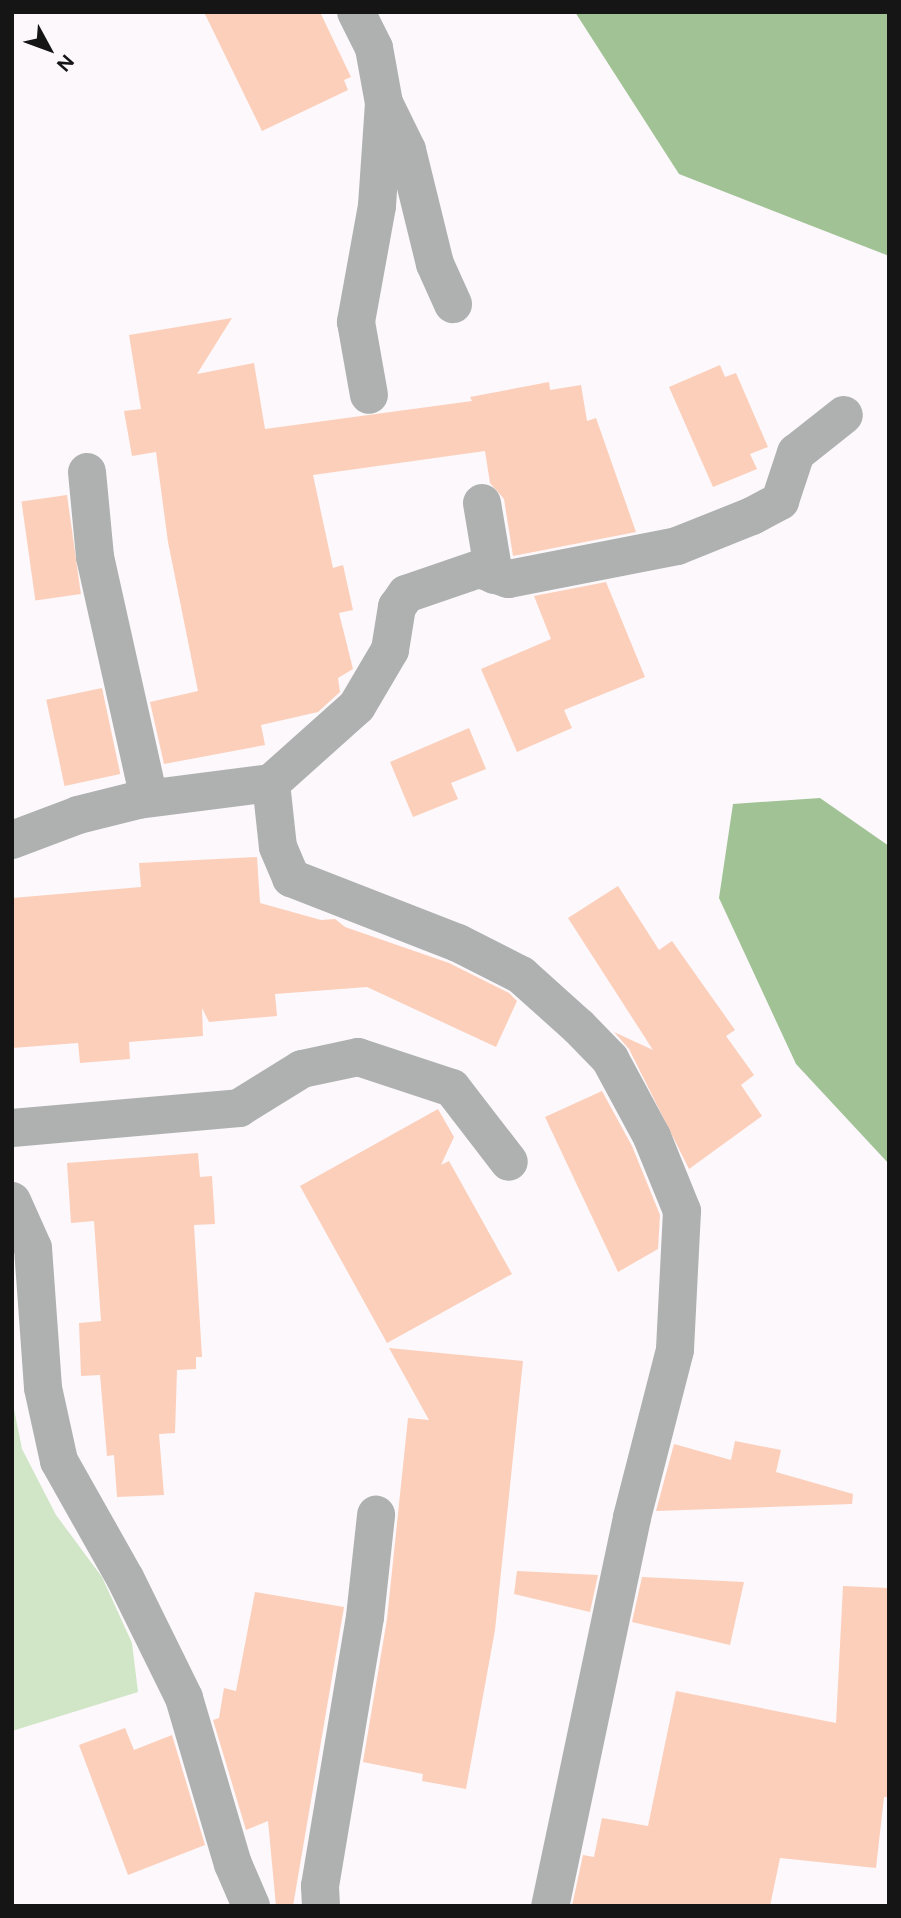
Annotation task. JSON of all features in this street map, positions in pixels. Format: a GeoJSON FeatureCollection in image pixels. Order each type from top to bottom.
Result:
{"type":"FeatureCollection","features":[{"type":"Feature","properties":{"kind":"street"},"geometry":{"type":"LineString","coordinates":[[356,12],[374,48],[384,103],[377,206],[356,322],[369,396]]}},
{"type":"Feature","properties":{"kind":"street"},"geometry":{"type":"LineString","coordinates":[[384,103],[407,150],[435,264],[453,304]]}},
{"type":"Feature","properties":{"kind":"street"},"geometry":{"type":"LineString","coordinates":[[12,840],[78,815],[149,798],[271,783],[357,706],[390,650],[397,607],[406,594],[479,569],[508,579],[677,546],[752,516],[780,501],[796,453],[844,415]]}},
{"type":"Feature","properties":{"kind":"street"},"geometry":{"type":"LineString","coordinates":[[87,472],[95,557],[149,798]]}},
{"type":"Feature","properties":{"kind":"street"},"geometry":{"type":"LineString","coordinates":[[482,503],[494,575]]}},
{"type":"Feature","properties":{"kind":"street"},"geometry":{"type":"LineString","coordinates":[[271,783],[278,847],[291,878],[458,943],[521,975],[610,1059],[652,1136],[682,1211],[675,1350],[632,1518],[550,1906]]}},
{"type":"Feature","properties":{"kind":"street"},"geometry":{"type":"LineString","coordinates":[[12,1128],[239,1108],[302,1069],[358,1057],[452,1088],[509,1162]]}},
{"type":"Feature","properties":{"kind":"street"},"geometry":{"type":"LineString","coordinates":[[12,1200],[33,1248],[43,1388],[59,1461],[125,1578],[184,1698],[233,1864],[251,1906]]}},
{"type":"Feature","properties":{"kind":"street"},"geometry":{"type":"LineString","coordinates":[[321,1906],[322,1874],[365,1617],[376,1515]]}},
{"type":"Feature","properties":{"kind":"green space"},"geometry":{"type":"Polygon","coordinates":[[[575,12],[889,12],[889,256],[679,174],[575,12]]]}},
{"type":"Feature","properties":{"kind":"green space"},"geometry":{"type":"Polygon","coordinates":[[[820,798],[889,846],[889,1164],[796,1064],[719,898],[733,804],[820,798]]]}},
{"type":"Feature","properties":{"kind":"green space"},"geometry":{"type":"Polygon","coordinates":[[[12,1399],[22,1449],[56,1515],[102,1577],[132,1643],[138,1692],[12,1731],[12,1399]]]}},
{"type":"Feature","properties":{"kind":"building"},"geometry":{"type":"Polygon","coordinates":[[[204,12],[320,12],[351,77],[344,80],[348,90],[262,131],[204,12]]]}},
{"type":"Feature","properties":{"kind":"building"},"geometry":{"type":"Polygon","coordinates":[[[232,318],[197,374],[254,363],[265,429],[472,401],[470,397],[549,382],[550,390],[581,385],[587,421],[596,418],[636,532],[513,556],[504,499],[490,483],[485,451],[313,475],[333,568],[343,565],[353,610],[339,613],[353,669],[338,678],[340,692],[318,712],[261,725],[265,745],[164,764],[150,702],[198,691],[168,542],[156,452],[132,456],[124,411],[141,409],[129,335],[232,318]]]}},
{"type":"Feature","properties":{"kind":"building"},"geometry":{"type":"Polygon","coordinates":[[[720,365],[725,377],[736,373],[768,447],[750,454],[757,469],[713,487],[669,387],[720,365]]]}},
{"type":"Feature","properties":{"kind":"building"},"geometry":{"type":"Polygon","coordinates":[[[67,495],[81,594],[35,600],[21,501],[67,495]]]}},
{"type":"Feature","properties":{"kind":"building"},"geometry":{"type":"Polygon","coordinates":[[[606,582],[645,677],[564,710],[572,728],[517,752],[481,669],[551,639],[534,596],[606,582]]]}},
{"type":"Feature","properties":{"kind":"building"},"geometry":{"type":"Polygon","coordinates":[[[102,688],[120,774],[65,786],[46,700],[102,688]]]}},
{"type":"Feature","properties":{"kind":"building"},"geometry":{"type":"Polygon","coordinates":[[[469,728],[486,769],[451,783],[458,799],[413,817],[390,762],[469,728]]]}},
{"type":"Feature","properties":{"kind":"building"},"geometry":{"type":"Polygon","coordinates":[[[257,857],[260,903],[321,920],[335,919],[345,927],[449,963],[509,993],[517,1001],[496,1047],[367,987],[275,994],[277,1016],[209,1022],[202,1008],[203,1036],[129,1042],[130,1059],[80,1063],[78,1043],[12,1048],[12,898],[141,887],[139,863],[257,857]]]}},
{"type":"Feature","properties":{"kind":"building"},"geometry":{"type":"Polygon","coordinates":[[[618,886],[659,950],[672,941],[735,1030],[726,1036],[754,1075],[741,1085],[762,1116],[689,1169],[629,1049],[614,1032],[653,1050],[568,918],[618,886]]]}},
{"type":"Feature","properties":{"kind":"building"},"geometry":{"type":"Polygon","coordinates":[[[602,1091],[632,1146],[660,1215],[658,1249],[618,1272],[545,1117],[602,1091]]]}},
{"type":"Feature","properties":{"kind":"building"},"geometry":{"type":"Polygon","coordinates":[[[438,1109],[454,1137],[441,1165],[449,1161],[512,1274],[387,1343],[300,1186],[438,1109]]]}},
{"type":"Feature","properties":{"kind":"building"},"geometry":{"type":"Polygon","coordinates":[[[198,1153],[200,1177],[212,1176],[215,1224],[194,1225],[202,1357],[196,1357],[196,1369],[177,1370],[175,1433],[159,1434],[164,1495],[117,1497],[114,1455],[107,1456],[100,1375],[81,1376],[79,1323],[101,1321],[94,1221],[71,1223],[67,1163],[198,1153]]]}},
{"type":"Feature","properties":{"kind":"building"},"geometry":{"type":"Polygon","coordinates":[[[389,1348],[523,1361],[495,1630],[466,1789],[422,1781],[423,1774],[363,1762],[387,1619],[408,1418],[429,1420],[389,1348]]]}},
{"type":"Feature","properties":{"kind":"building"},"geometry":{"type":"Polygon","coordinates":[[[735,1441],[781,1450],[776,1472],[853,1494],[852,1504],[656,1511],[674,1444],[731,1460],[735,1441]]]}},
{"type":"Feature","properties":{"kind":"building"},"geometry":{"type":"Polygon","coordinates":[[[517,1571],[598,1575],[590,1612],[514,1594],[517,1571]]]}},
{"type":"Feature","properties":{"kind":"building"},"geometry":{"type":"Polygon","coordinates":[[[642,1577],[744,1582],[730,1645],[632,1622],[642,1577]]]}},
{"type":"Feature","properties":{"kind":"building"},"geometry":{"type":"Polygon","coordinates":[[[843,1586],[889,1588],[889,1797],[884,1797],[876,1868],[780,1858],[770,1906],[572,1906],[583,1855],[594,1857],[602,1818],[648,1826],[676,1691],[836,1723],[843,1586]]]}},
{"type":"Feature","properties":{"kind":"building"},"geometry":{"type":"Polygon","coordinates":[[[255,1592],[344,1607],[293,1906],[276,1906],[268,1821],[246,1830],[213,1720],[219,1718],[224,1688],[236,1691],[255,1592]]]}},
{"type":"Feature","properties":{"kind":"building"},"geometry":{"type":"Polygon","coordinates":[[[125,1728],[134,1750],[172,1735],[205,1845],[128,1875],[79,1745],[125,1728]]]}}]}
